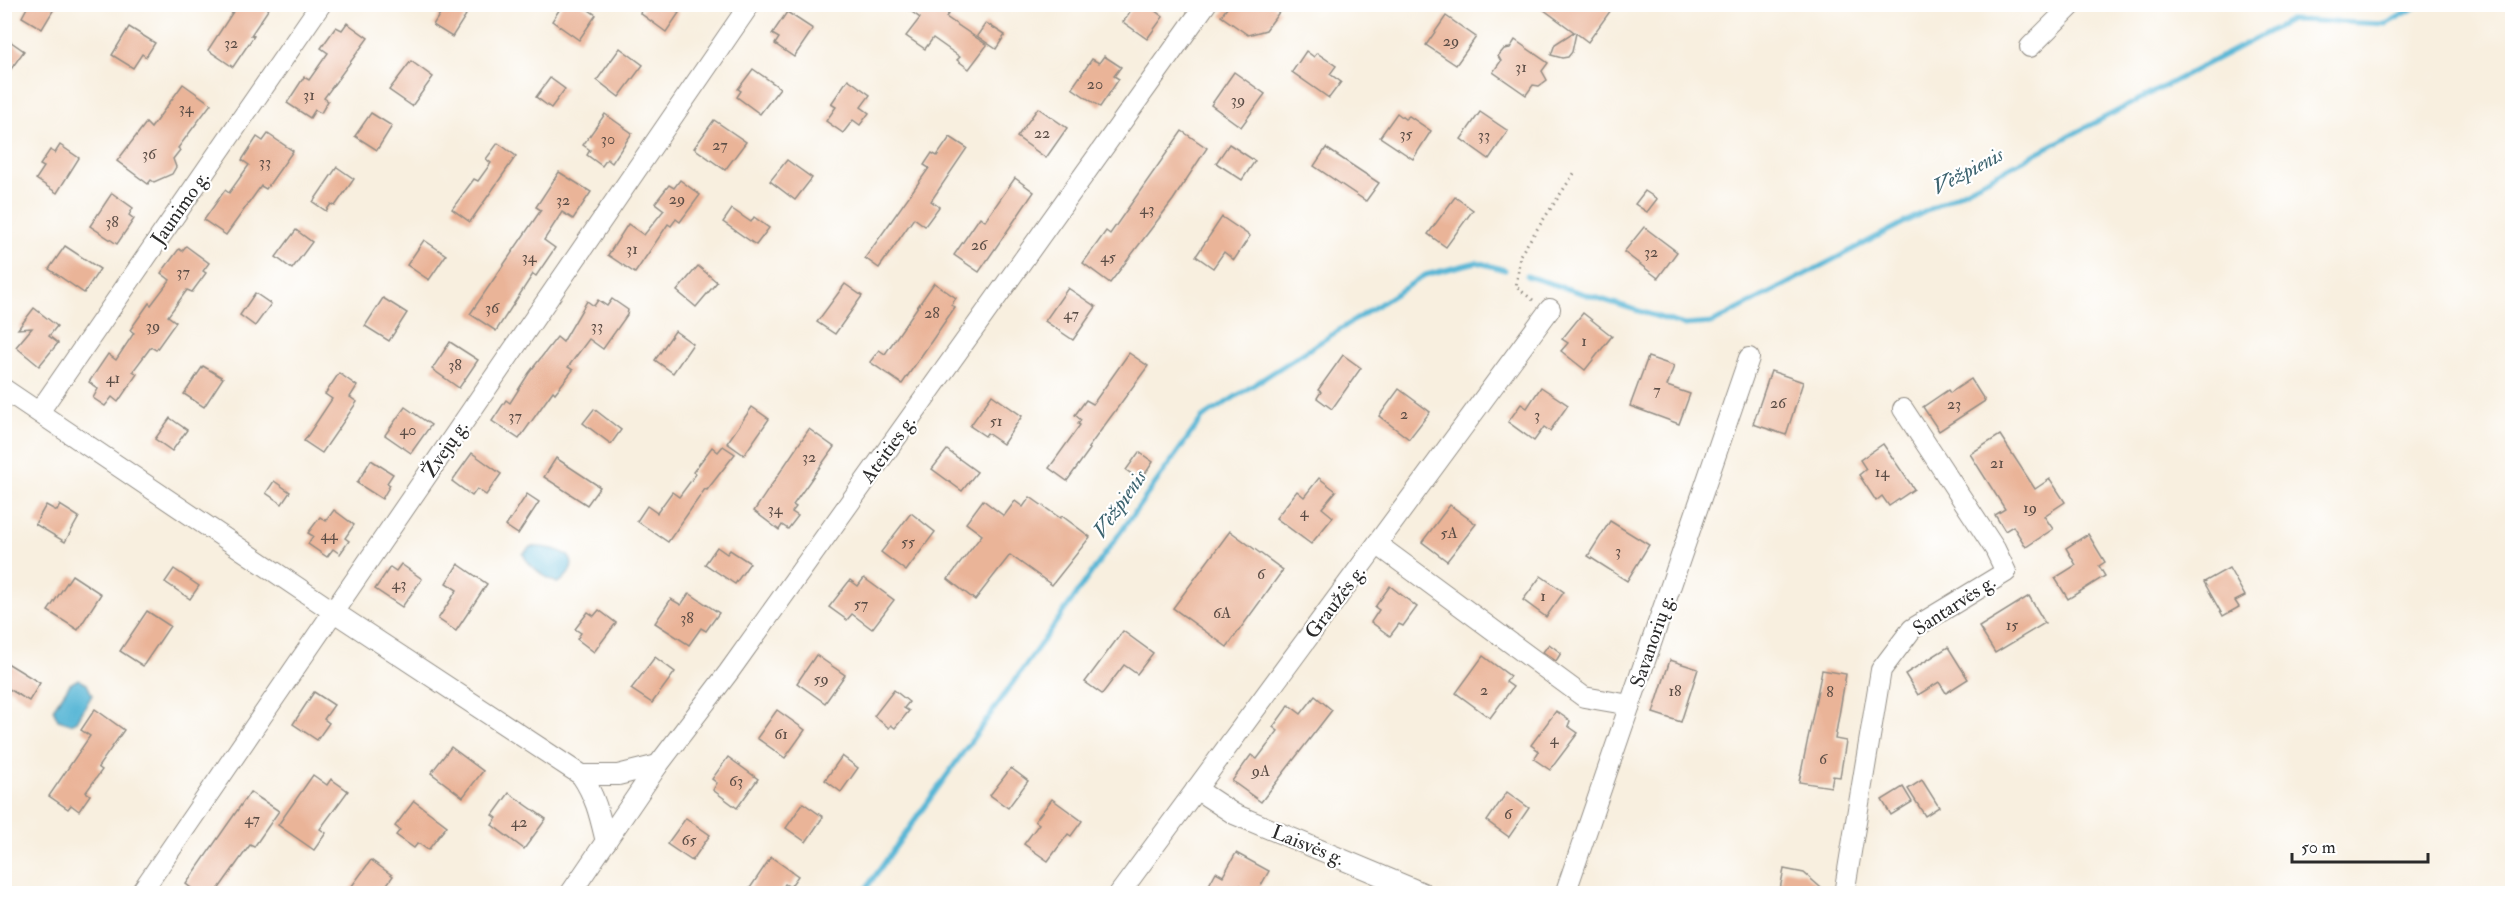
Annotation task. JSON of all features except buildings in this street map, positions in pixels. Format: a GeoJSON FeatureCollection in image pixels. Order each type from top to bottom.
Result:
{"type":"FeatureCollection","features":[{"type":"Feature","properties":{"kind":"street","name":"Jaunimo g."},"geometry":{"type":"LineString","coordinates":[[39,412],[321,4]]}},
{"type":"Feature","properties":{"kind":"street","name":"Žvejų g."},"geometry":{"type":"LineString","coordinates":[[140,894],[750,4]]}},
{"type":"Feature","properties":{"kind":"street","name":"Ateities g."},"geometry":{"type":"LineString","coordinates":[[570,894],[658,765],[735,664],[1206,4]]}},
{"type":"Feature","properties":{"kind":"street"},"geometry":{"type":"LineString","coordinates":[[2030,47],[2073,4]]}},
{"type":"Feature","properties":{"kind":"street","name":"Graužės g."},"geometry":{"type":"LineString","coordinates":[[1119,894],[1551,309]]}},
{"type":"Feature","properties":{"kind":"street","name":"Savanorių g."},"geometry":{"type":"LineString","coordinates":[[1377,545],[1584,697],[1630,705],[1749,358]]}},
{"type":"Feature","properties":{"kind":"street"},"geometry":{"type":"LineString","coordinates":[[4,389],[334,612],[581,775],[593,792],[600,810],[606,842]]}},
{"type":"Feature","properties":{"kind":"street","name":"Santarvės g."},"geometry":{"type":"LineString","coordinates":[[1844,894],[1881,670],[1912,629],[2006,572],[1995,549],[1903,409]]}},
{"type":"Feature","properties":{"kind":"street"},"geometry":{"type":"LineString","coordinates":[[1565,894],[1630,705]]}},
{"type":"Feature","properties":{"kind":"street"},"geometry":{"type":"LineString","coordinates":[[581,775],[618,775],[658,765]]}},
{"type":"Feature","properties":{"kind":"street","name":"Laisvės g."},"geometry":{"type":"LineString","coordinates":[[1196,789],[1234,814],[1396,888],[1425,894]]}},
{"type":"Feature","properties":{"kind":"path"},"geometry":{"type":"LineString","coordinates":[[1551,309],[1530,298],[1516,286],[1517,267],[1520,255],[1575,172]]}},
{"type":"Feature","properties":{"kind":"water"},"geometry":{"type":"Polygon","coordinates":[[[530,547],[553,549],[567,555],[572,566],[565,578],[557,583],[533,567],[523,554],[530,547]]]}},
{"type":"Feature","properties":{"kind":"water"},"geometry":{"type":"Polygon","coordinates":[[[78,679],[87,684],[92,695],[77,721],[71,724],[58,720],[53,709],[70,684],[78,679]]]}},
{"type":"Feature","properties":{"kind":"waterway","name":"Vėžpienis"},"geometry":{"type":"LineString","coordinates":[[1527,276],[1684,325],[1712,323],[2291,20],[2386,24],[2421,4]]}},
{"type":"Feature","properties":{"kind":"waterway","name":"Vėžpienis"},"geometry":{"type":"LineString","coordinates":[[862,894],[1202,418],[1425,275],[1477,262],[1505,270]]}}]}
